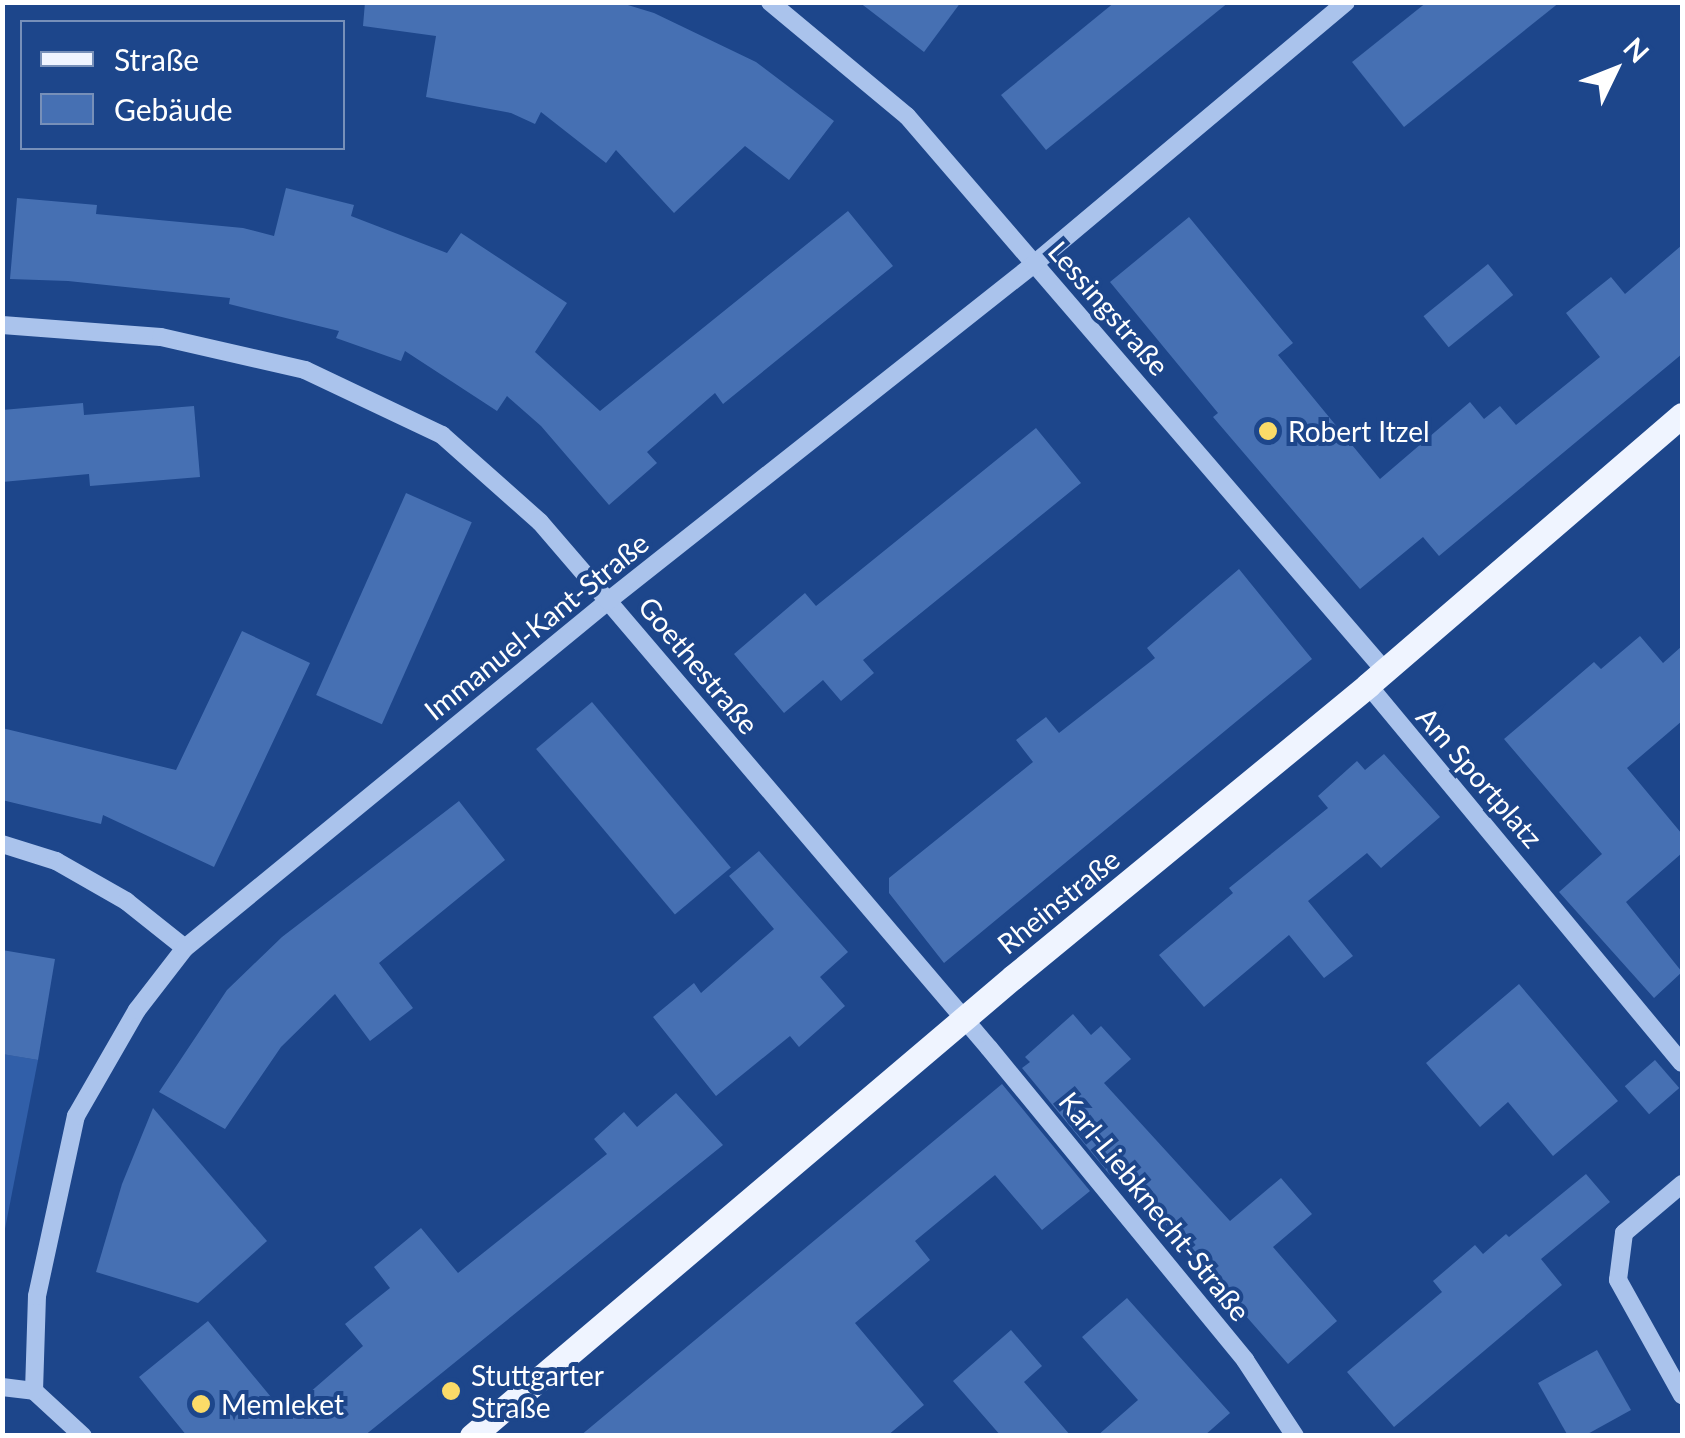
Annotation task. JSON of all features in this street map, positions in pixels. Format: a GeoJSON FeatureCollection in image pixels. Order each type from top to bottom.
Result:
{"type":"FeatureCollection","features":[{"type":"Feature","properties":{"kind":"main road","name":"Rheinstraße"},"geometry":{"type":"LineString","coordinates":[[472,1436],[964,1018],[1377,678],[1682,415]]}},
{"type":"Feature","properties":{"kind":"street","name":"Lessingstraße"},"geometry":{"type":"LineString","coordinates":[[770,2],[907,116],[1377,678]]}},
{"type":"Feature","properties":{"kind":"street","name":"Immanuel-Kant-Straße"},"geometry":{"type":"LineString","coordinates":[[34,1392],[37,1296],[76,1116],[137,1010],[185,948],[608,601],[1034,264],[1346,2]]}},
{"type":"Feature","properties":{"kind":"street","name":"Goethestraße"},"geometry":{"type":"LineString","coordinates":[[2,324],[160,337],[305,370],[442,436],[540,522],[964,1018]]}},
{"type":"Feature","properties":{"kind":"street","name":"Am Sportplatz"},"geometry":{"type":"LineString","coordinates":[[1377,678],[1682,1063]]}},
{"type":"Feature","properties":{"kind":"street"},"geometry":{"type":"LineString","coordinates":[[2,844],[56,861],[126,901],[185,948]]}},
{"type":"Feature","properties":{"kind":"street","name":"Karl-Liebknecht-Straße"},"geometry":{"type":"LineString","coordinates":[[964,1018],[1245,1360],[1295,1436]]}},
{"type":"Feature","properties":{"kind":"street"},"geometry":{"type":"LineString","coordinates":[[1682,1184],[1624,1233],[1618,1280],[1682,1395]]}},
{"type":"Feature","properties":{"kind":"street"},"geometry":{"type":"LineString","coordinates":[[2,1387],[34,1392],[83,1436]]}},
{"type":"Feature","properties":{"kind":"shaded area"},"geometry":{"type":"Polygon","coordinates":[[[3,1054],[38,1060],[3,1239],[3,1054]]]}},
{"type":"Feature","properties":{"kind":"building"},"geometry":{"type":"Polygon","coordinates":[[[365,2],[618,2],[654,13],[756,62],[834,121],[789,180],[745,146],[674,213],[616,150],[606,163],[541,112],[535,124],[511,113],[426,97],[436,36],[363,26],[365,2]]]}},
{"type":"Feature","properties":{"kind":"building"},"geometry":{"type":"Polygon","coordinates":[[[859,2],[961,2],[924,52],[859,2]]]}},
{"type":"Feature","properties":{"kind":"building"},"geometry":{"type":"Polygon","coordinates":[[[1115,2],[1229,2],[1046,150],[1001,95],[1115,2]]]}},
{"type":"Feature","properties":{"kind":"building"},"geometry":{"type":"Polygon","coordinates":[[[1427,2],[1560,2],[1404,127],[1352,62],[1427,2]]]}},
{"type":"Feature","properties":{"kind":"building"},"geometry":{"type":"Polygon","coordinates":[[[286,188],[354,205],[351,216],[447,253],[461,233],[567,303],[535,352],[600,411],[848,211],[893,266],[723,404],[715,393],[647,452],[657,463],[609,505],[541,426],[507,396],[497,411],[405,351],[401,361],[336,338],[339,331],[229,304],[230,298],[10,279],[17,198],[97,205],[96,214],[243,228],[274,236],[286,188]]]}},
{"type":"Feature","properties":{"kind":"building"},"geometry":{"type":"Polygon","coordinates":[[[1189,217],[1293,343],[1278,355],[1380,479],[1470,402],[1484,419],[1500,406],[1516,425],[1600,357],[1566,313],[1611,277],[1625,294],[1682,245],[1682,354],[1439,556],[1423,537],[1360,589],[1213,417],[1218,413],[1110,282],[1189,217]]]}},
{"type":"Feature","properties":{"kind":"building"},"geometry":{"type":"Polygon","coordinates":[[[1488,264],[1513,295],[1449,347],[1423,316],[1488,264]]]}},
{"type":"Feature","properties":{"kind":"building"},"geometry":{"type":"Polygon","coordinates":[[[83,403],[84,415],[194,406],[200,477],[90,486],[89,474],[2,482],[2,410],[83,403]]]}},
{"type":"Feature","properties":{"kind":"building"},"geometry":{"type":"Polygon","coordinates":[[[1036,428],[1081,483],[863,660],[874,673],[841,701],[823,680],[784,713],[734,654],[805,593],[816,606],[1036,428]]]}},
{"type":"Feature","properties":{"kind":"building"},"geometry":{"type":"Polygon","coordinates":[[[406,493],[472,522],[382,724],[316,695],[406,493]]]}},
{"type":"Feature","properties":{"kind":"building"},"geometry":{"type":"Polygon","coordinates":[[[1239,569],[1312,659],[944,963],[889,893],[889,878],[1033,762],[1016,740],[1046,717],[1059,733],[1155,658],[1147,648],[1239,569]]]}},
{"type":"Feature","properties":{"kind":"building"},"geometry":{"type":"Polygon","coordinates":[[[242,631],[310,663],[214,867],[103,815],[101,824],[2,800],[2,728],[176,770],[242,631]]]}},
{"type":"Feature","properties":{"kind":"building"},"geometry":{"type":"Polygon","coordinates":[[[1640,636],[1663,663],[1682,646],[1682,721],[1627,768],[1682,834],[1682,853],[1626,902],[1682,972],[1654,998],[1559,892],[1602,854],[1504,739],[1594,662],[1601,669],[1640,636]]]}},
{"type":"Feature","properties":{"kind":"building"},"geometry":{"type":"Polygon","coordinates":[[[592,702],[731,867],[675,914],[536,749],[592,702]]]}},
{"type":"Feature","properties":{"kind":"building"},"geometry":{"type":"Polygon","coordinates":[[[1384,754],[1440,817],[1381,868],[1367,853],[1308,901],[1353,956],[1324,978],[1289,935],[1204,1007],[1159,955],[1233,893],[1229,888],[1328,808],[1318,796],[1357,761],[1365,770],[1384,754]]]}},
{"type":"Feature","properties":{"kind":"building"},"geometry":{"type":"Polygon","coordinates":[[[459,801],[505,860],[379,963],[413,1008],[370,1041],[335,994],[281,1047],[225,1129],[159,1092],[227,990],[282,937],[459,801]]]}},
{"type":"Feature","properties":{"kind":"building"},"geometry":{"type":"Polygon","coordinates":[[[759,851],[848,952],[820,977],[845,1006],[799,1047],[790,1036],[716,1096],[653,1017],[694,983],[701,993],[774,929],[729,876],[759,851]]]}},
{"type":"Feature","properties":{"kind":"building"},"geometry":{"type":"Polygon","coordinates":[[[2,950],[55,959],[38,1060],[2,1054],[2,950]]]}},
{"type":"Feature","properties":{"kind":"building"},"geometry":{"type":"Polygon","coordinates":[[[1519,984],[1618,1101],[1553,1156],[1508,1102],[1480,1127],[1426,1063],[1519,984]]]}},
{"type":"Feature","properties":{"kind":"building"},"geometry":{"type":"Polygon","coordinates":[[[1073,1014],[1091,1035],[1101,1026],[1131,1059],[1104,1083],[1230,1221],[1281,1178],[1312,1214],[1273,1247],[1337,1321],[1288,1364],[1117,1169],[1110,1175],[1022,1068],[1030,1062],[1025,1057],[1073,1014]]]}},
{"type":"Feature","properties":{"kind":"building"},"geometry":{"type":"Polygon","coordinates":[[[1655,1060],[1679,1088],[1649,1114],[1625,1086],[1655,1060]]]}},
{"type":"Feature","properties":{"kind":"building"},"geometry":{"type":"Polygon","coordinates":[[[1002,1084],[1090,1191],[1042,1230],[995,1175],[915,1241],[930,1260],[855,1323],[924,1405],[887,1436],[580,1436],[1002,1084]]]}},
{"type":"Feature","properties":{"kind":"building"},"geometry":{"type":"Polygon","coordinates":[[[676,1093],[723,1145],[364,1436],[187,1436],[139,1377],[208,1321],[285,1414],[363,1346],[345,1324],[390,1288],[374,1267],[421,1228],[458,1273],[607,1154],[594,1139],[624,1112],[637,1127],[676,1093]]]}},
{"type":"Feature","properties":{"kind":"building"},"geometry":{"type":"Polygon","coordinates":[[[153,1108],[267,1241],[198,1303],[96,1272],[122,1184],[153,1108]]]}},
{"type":"Feature","properties":{"kind":"building"},"geometry":{"type":"Polygon","coordinates":[[[1586,1174],[1610,1202],[1541,1259],[1562,1285],[1394,1427],[1347,1372],[1442,1292],[1433,1281],[1475,1245],[1483,1254],[1586,1174]]]}},
{"type":"Feature","properties":{"kind":"building"},"geometry":{"type":"Polygon","coordinates":[[[1127,1298],[1230,1413],[1204,1436],[1097,1436],[1138,1400],[1082,1337],[1127,1298]]]}},
{"type":"Feature","properties":{"kind":"building"},"geometry":{"type":"Polygon","coordinates":[[[1011,1330],[1042,1366],[1024,1382],[1071,1436],[1001,1436],[953,1381],[1011,1330]]]}},
{"type":"Feature","properties":{"kind":"building"},"geometry":{"type":"Polygon","coordinates":[[[1597,1350],[1631,1410],[1584,1436],[1568,1436],[1538,1383],[1597,1350]]]}},
{"type":"Feature","properties":{"kind":"place","name":"Robert Itzel"},"geometry":{"type":"Point","coordinates":[1268,431]}},
{"type":"Feature","properties":{"kind":"place","name":"Stuttgarter Straße"},"geometry":{"type":"Point","coordinates":[451,1391]}},
{"type":"Feature","properties":{"kind":"place","name":"Memleket"},"geometry":{"type":"Point","coordinates":[201,1404]}}]}
